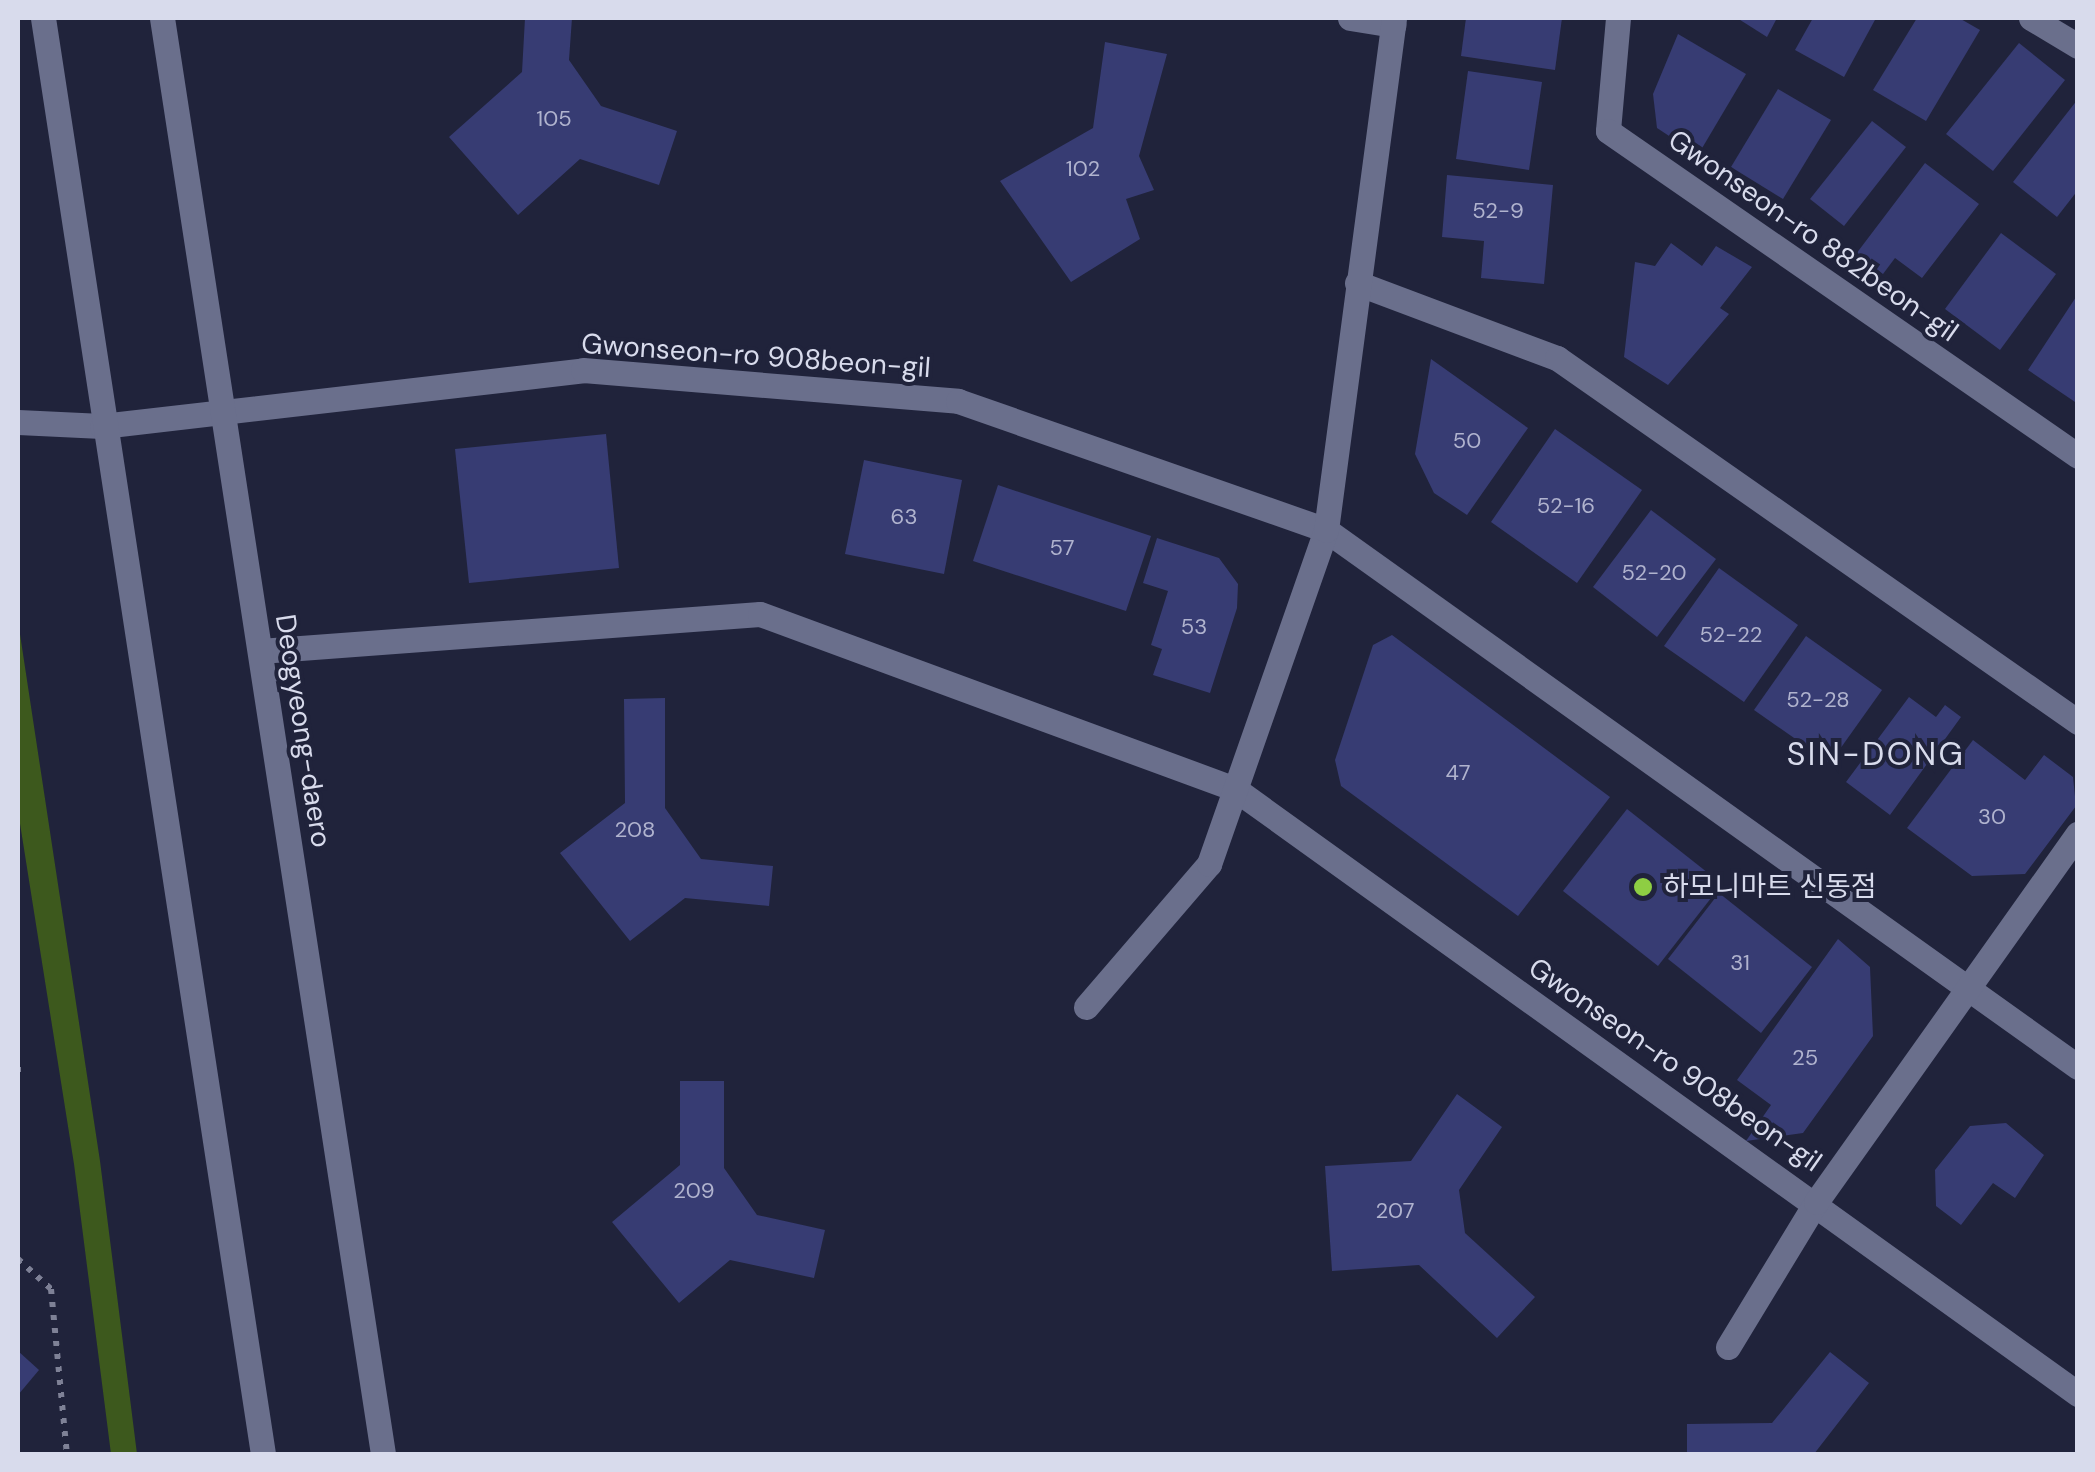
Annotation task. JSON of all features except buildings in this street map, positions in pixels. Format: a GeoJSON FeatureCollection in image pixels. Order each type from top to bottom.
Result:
{"type":"FeatureCollection","features":[{"type":"Feature","properties":{"kind":"street"},"geometry":{"type":"LineString","coordinates":[[43,18],[102,426],[263,1454]]}},
{"type":"Feature","properties":{"kind":"street","name":"Deogyeong-daero"},"geometry":{"type":"LineString","coordinates":[[162,18],[384,1454]]}},
{"type":"Feature","properties":{"kind":"street"},"geometry":{"type":"LineString","coordinates":[[1086,1007],[1209,864],[1326,530],[1393,21],[1350,18]]}},
{"type":"Feature","properties":{"kind":"street","name":"Gwonseon-ro 882beon-gil"},"geometry":{"type":"LineString","coordinates":[[1618,18],[1608,131],[2078,456]]}},
{"type":"Feature","properties":{"kind":"street"},"geometry":{"type":"LineString","coordinates":[[2031,18],[2075,37]]}},
{"type":"Feature","properties":{"kind":"street"},"geometry":{"type":"LineString","coordinates":[[1358,283],[1557,358],[2078,722]]}},
{"type":"Feature","properties":{"kind":"street","name":"Gwonseon-ro 908beon-gil"},"geometry":{"type":"LineString","coordinates":[[18,422],[102,426],[583,370],[958,400],[1326,530],[1967,984],[2078,1068]]}},
{"type":"Feature","properties":{"kind":"street","name":"Gwonseon-ro 908beon-gil"},"geometry":{"type":"LineString","coordinates":[[260,651],[760,614],[1235,789],[1816,1202],[2078,1394]]}},
{"type":"Feature","properties":{"kind":"street"},"geometry":{"type":"LineString","coordinates":[[1728,1347],[1816,1202],[1967,984],[2078,834]]}},
{"type":"Feature","properties":{"kind":"path"},"geometry":{"type":"LineString","coordinates":[[18,1259],[51,1289],[67,1454]]}},
{"type":"Feature","properties":{"kind":"green space"},"geometry":{"type":"Polygon","coordinates":[[[18,621],[100,1161],[137,1454],[111,1454],[74,1164],[18,811],[18,621]]]}},
{"type":"Feature","properties":{"kind":"place","name":"하모니마트 신동점"},"geometry":{"type":"Point","coordinates":[1643,887]}},
{"type":"Feature","properties":{"kind":"district","name":"SIN-DONG"},"geometry":{"type":"Point","coordinates":[1876,754]}}]}
